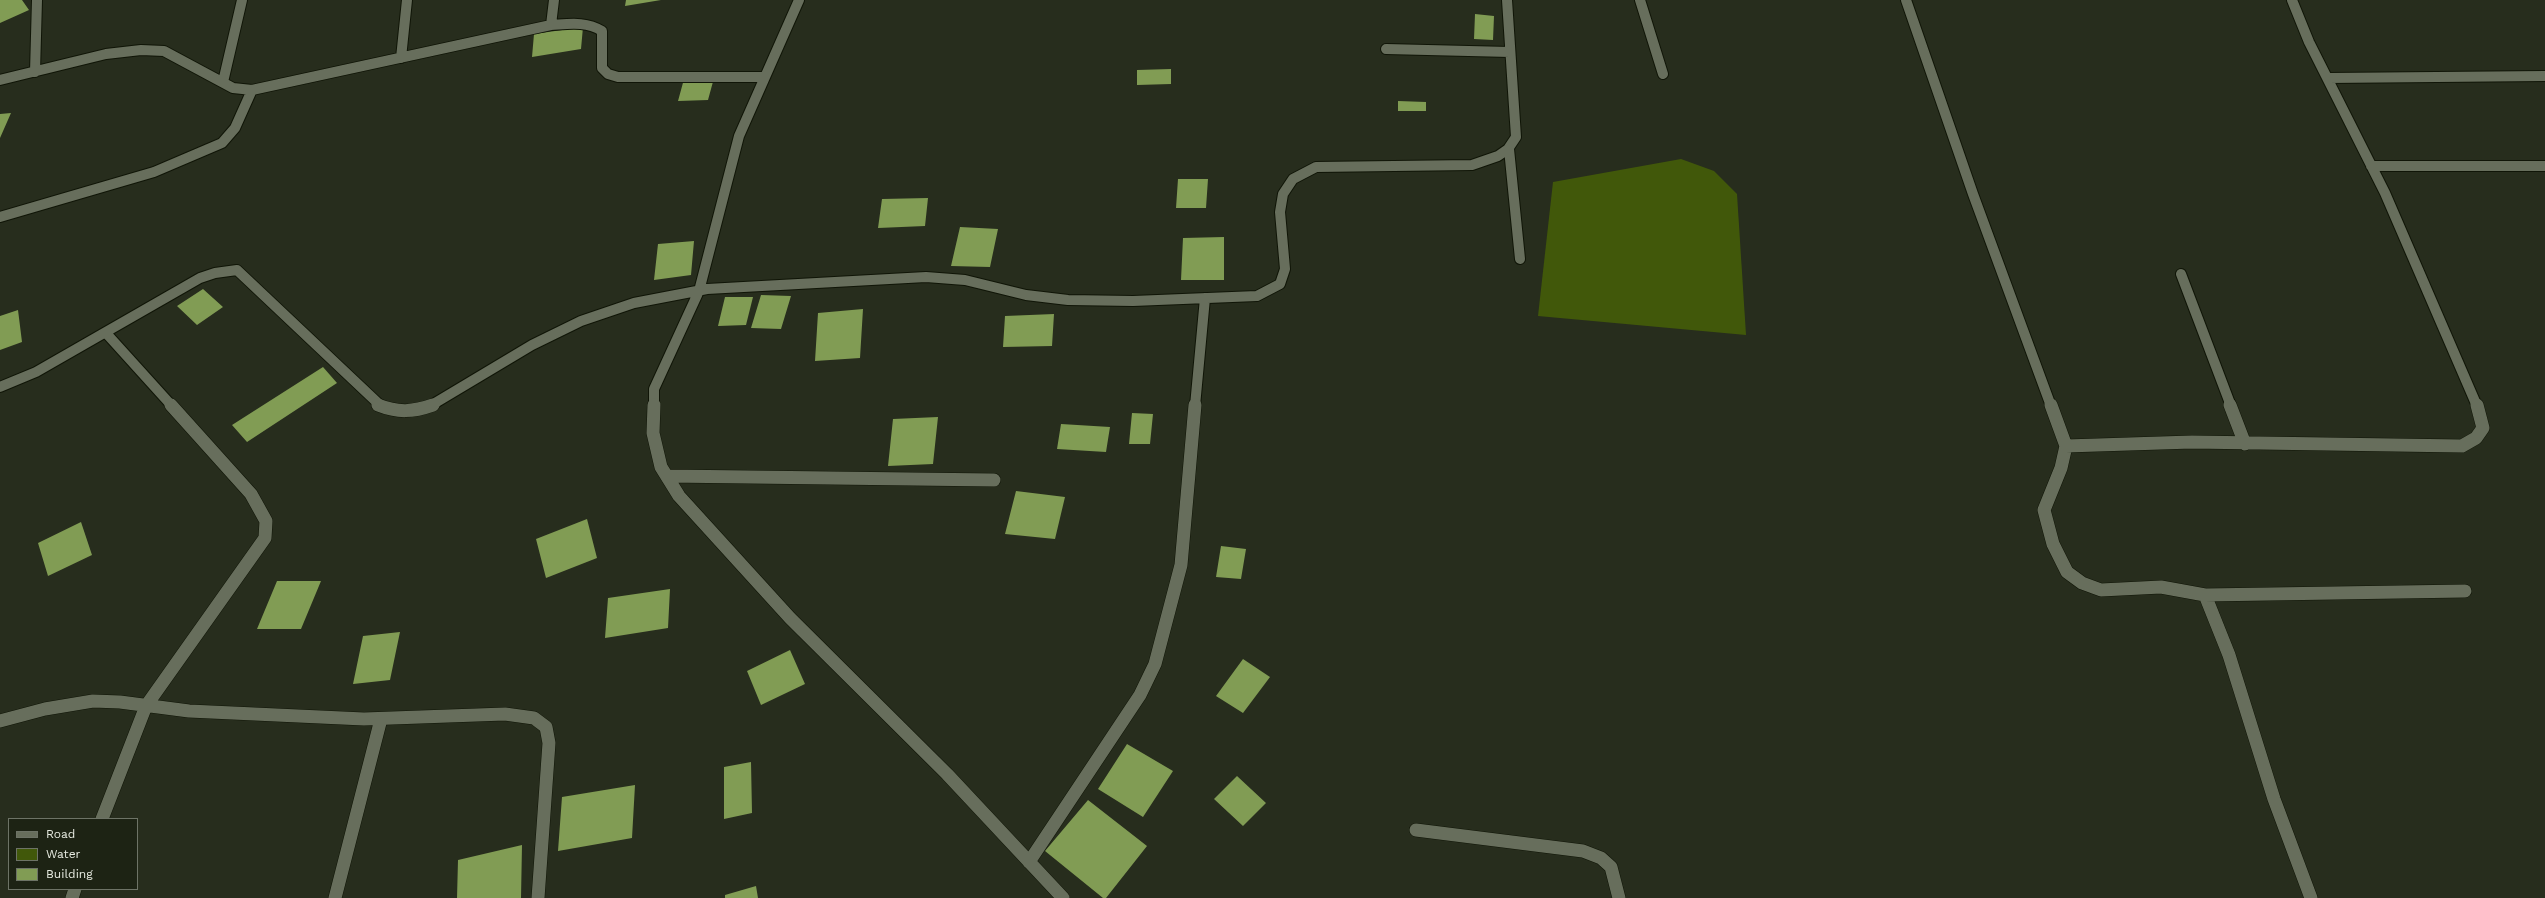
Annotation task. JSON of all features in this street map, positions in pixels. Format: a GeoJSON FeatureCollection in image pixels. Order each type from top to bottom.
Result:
{"type":"FeatureCollection","features":[{"type":"Feature","properties":{"kind":"street"},"geometry":{"type":"LineString","coordinates":[[35,72],[37,0]]}},
{"type":"Feature","properties":{"kind":"street"},"geometry":{"type":"LineString","coordinates":[[223,82],[242,0]]}},
{"type":"Feature","properties":{"kind":"street"},"geometry":{"type":"LineString","coordinates":[[401,58],[407,0]]}},
{"type":"Feature","properties":{"kind":"street"},"geometry":{"type":"LineString","coordinates":[[551,25],[554,0]]}},
{"type":"Feature","properties":{"kind":"street"},"geometry":{"type":"LineString","coordinates":[[798,0],[766,77],[739,136],[699,291],[654,389],[653,433],[661,467],[679,496],[790,618],[947,774],[1063,898]]}},
{"type":"Feature","properties":{"kind":"street"},"geometry":{"type":"LineString","coordinates":[[0,386],[36,372],[212,272],[237,270],[376,404],[392,412],[416,412],[438,403],[567,327],[631,305],[699,291],[908,278],[956,279],[1026,295],[1081,301],[1205,298],[1264,294],[1280,285],[1286,274],[1280,199],[1288,182],[1300,172],[1316,167],[1472,165],[1494,160],[1509,149],[1516,136],[1507,0]]}},
{"type":"Feature","properties":{"kind":"street"},"geometry":{"type":"LineString","coordinates":[[1640,0],[1663,74]]}},
{"type":"Feature","properties":{"kind":"street"},"geometry":{"type":"LineString","coordinates":[[1906,0],[1973,194],[2066,446],[2061,468],[2044,510],[2053,544],[2067,572],[2082,583],[2101,590],[2161,587],[2205,595],[2247,593],[2465,591]]}},
{"type":"Feature","properties":{"kind":"street"},"geometry":{"type":"LineString","coordinates":[[2066,446],[2192,442],[2462,446],[2476,438],[2483,428],[2478,408],[2371,166],[2292,0]]}},
{"type":"Feature","properties":{"kind":"street"},"geometry":{"type":"LineString","coordinates":[[0,80],[106,54],[141,50],[164,51],[233,88],[252,90],[551,25],[579,24],[596,26],[602,31],[604,38],[602,68],[608,74],[618,77],[766,77]]}},
{"type":"Feature","properties":{"kind":"street"},"geometry":{"type":"LineString","coordinates":[[1386,49],[1510,52]]}},
{"type":"Feature","properties":{"kind":"street"},"geometry":{"type":"LineString","coordinates":[[2328,78],[2545,76]]}},
{"type":"Feature","properties":{"kind":"street"},"geometry":{"type":"LineString","coordinates":[[0,217],[154,172],[222,143],[235,128],[252,90]]}},
{"type":"Feature","properties":{"kind":"street"},"geometry":{"type":"LineString","coordinates":[[1509,149],[1520,258]]}},
{"type":"Feature","properties":{"kind":"street"},"geometry":{"type":"LineString","coordinates":[[2371,166],[2545,166]]}},
{"type":"Feature","properties":{"kind":"street"},"geometry":{"type":"LineString","coordinates":[[2181,274],[2246,444]]}},
{"type":"Feature","properties":{"kind":"street"},"geometry":{"type":"LineString","coordinates":[[1029,862],[1140,695],[1155,664],[1181,565],[1205,298]]}},
{"type":"Feature","properties":{"kind":"street"},"geometry":{"type":"LineString","coordinates":[[102,818],[146,706],[265,538],[266,521],[251,494],[106,333]]}},
{"type":"Feature","properties":{"kind":"street"},"geometry":{"type":"LineString","coordinates":[[667,476],[994,480]]}},
{"type":"Feature","properties":{"kind":"street"},"geometry":{"type":"LineString","coordinates":[[2205,595],[2229,655],[2274,799],[2311,898]]}},
{"type":"Feature","properties":{"kind":"street"},"geometry":{"type":"LineString","coordinates":[[0,721],[45,709],[93,701],[120,702],[189,711],[381,719],[505,714],[534,718],[546,727],[549,744],[538,898]]}},
{"type":"Feature","properties":{"kind":"street"},"geometry":{"type":"LineString","coordinates":[[336,898],[381,719]]}},
{"type":"Feature","properties":{"kind":"street"},"geometry":{"type":"LineString","coordinates":[[1416,830],[1583,851],[1602,856],[1614,870],[1619,898]]}},
{"type":"Feature","properties":{"kind":"water"},"geometry":{"type":"Polygon","coordinates":[[[1681,159],[1714,171],[1737,194],[1746,335],[1538,316],[1553,182],[1681,159]]]}},
{"type":"Feature","properties":{"kind":"building"},"geometry":{"type":"Polygon","coordinates":[[[0,0],[22,0],[29,10],[0,23],[0,0]]]}},
{"type":"Feature","properties":{"kind":"building"},"geometry":{"type":"Polygon","coordinates":[[[626,0],[661,0],[625,6],[626,0]]]}},
{"type":"Feature","properties":{"kind":"building"},"geometry":{"type":"Polygon","coordinates":[[[1475,14],[1494,16],[1493,40],[1474,39],[1475,14]]]}},
{"type":"Feature","properties":{"kind":"building"},"geometry":{"type":"Polygon","coordinates":[[[583,27],[581,49],[532,57],[534,34],[583,27]]]}},
{"type":"Feature","properties":{"kind":"building"},"geometry":{"type":"Polygon","coordinates":[[[1171,69],[1171,84],[1137,85],[1137,70],[1171,69]]]}},
{"type":"Feature","properties":{"kind":"building"},"geometry":{"type":"Polygon","coordinates":[[[714,78],[708,100],[678,101],[684,79],[714,78]]]}},
{"type":"Feature","properties":{"kind":"building"},"geometry":{"type":"Polygon","coordinates":[[[1398,101],[1426,102],[1426,111],[1398,111],[1398,101]]]}},
{"type":"Feature","properties":{"kind":"building"},"geometry":{"type":"Polygon","coordinates":[[[11,113],[0,138],[0,114],[11,113]]]}},
{"type":"Feature","properties":{"kind":"building"},"geometry":{"type":"Polygon","coordinates":[[[1178,179],[1208,179],[1206,208],[1176,208],[1178,179]]]}},
{"type":"Feature","properties":{"kind":"building"},"geometry":{"type":"Polygon","coordinates":[[[928,198],[925,226],[878,228],[882,199],[928,198]]]}},
{"type":"Feature","properties":{"kind":"building"},"geometry":{"type":"Polygon","coordinates":[[[960,227],[998,229],[990,267],[951,266],[960,227]]]}},
{"type":"Feature","properties":{"kind":"building"},"geometry":{"type":"Polygon","coordinates":[[[1224,237],[1224,280],[1181,280],[1183,238],[1224,237]]]}},
{"type":"Feature","properties":{"kind":"building"},"geometry":{"type":"Polygon","coordinates":[[[694,241],[691,275],[654,280],[658,244],[694,241]]]}},
{"type":"Feature","properties":{"kind":"building"},"geometry":{"type":"Polygon","coordinates":[[[203,289],[223,307],[197,325],[177,306],[203,289]]]}},
{"type":"Feature","properties":{"kind":"building"},"geometry":{"type":"Polygon","coordinates":[[[761,295],[791,296],[781,329],[751,328],[761,295]]]}},
{"type":"Feature","properties":{"kind":"building"},"geometry":{"type":"Polygon","coordinates":[[[725,297],[753,297],[746,325],[718,326],[725,297]]]}},
{"type":"Feature","properties":{"kind":"building"},"geometry":{"type":"Polygon","coordinates":[[[863,309],[860,358],[815,361],[818,313],[863,309]]]}},
{"type":"Feature","properties":{"kind":"building"},"geometry":{"type":"Polygon","coordinates":[[[18,310],[22,342],[0,350],[0,316],[18,310]]]}},
{"type":"Feature","properties":{"kind":"building"},"geometry":{"type":"Polygon","coordinates":[[[1054,314],[1052,346],[1003,347],[1005,316],[1054,314]]]}},
{"type":"Feature","properties":{"kind":"building"},"geometry":{"type":"Polygon","coordinates":[[[323,367],[337,383],[247,442],[232,425],[323,367]]]}},
{"type":"Feature","properties":{"kind":"building"},"geometry":{"type":"Polygon","coordinates":[[[1132,413],[1153,414],[1150,444],[1129,444],[1132,413]]]}},
{"type":"Feature","properties":{"kind":"building"},"geometry":{"type":"Polygon","coordinates":[[[938,417],[933,464],[888,466],[893,419],[938,417]]]}},
{"type":"Feature","properties":{"kind":"building"},"geometry":{"type":"Polygon","coordinates":[[[1061,424],[1110,427],[1106,452],[1057,449],[1061,424]]]}},
{"type":"Feature","properties":{"kind":"building"},"geometry":{"type":"Polygon","coordinates":[[[1016,491],[1065,497],[1055,539],[1005,534],[1016,491]]]}},
{"type":"Feature","properties":{"kind":"building"},"geometry":{"type":"Polygon","coordinates":[[[587,519],[597,558],[546,578],[536,539],[587,519]]]}},
{"type":"Feature","properties":{"kind":"building"},"geometry":{"type":"Polygon","coordinates":[[[81,522],[92,555],[48,576],[38,543],[81,522]]]}},
{"type":"Feature","properties":{"kind":"building"},"geometry":{"type":"Polygon","coordinates":[[[1221,546],[1246,549],[1241,579],[1216,577],[1221,546]]]}},
{"type":"Feature","properties":{"kind":"building"},"geometry":{"type":"Polygon","coordinates":[[[277,581],[321,581],[301,629],[257,629],[277,581]]]}},
{"type":"Feature","properties":{"kind":"building"},"geometry":{"type":"Polygon","coordinates":[[[670,589],[668,628],[605,638],[608,598],[670,589]]]}},
{"type":"Feature","properties":{"kind":"building"},"geometry":{"type":"Polygon","coordinates":[[[400,632],[390,680],[353,684],[363,636],[400,632]]]}},
{"type":"Feature","properties":{"kind":"building"},"geometry":{"type":"Polygon","coordinates":[[[790,650],[805,684],[761,705],[747,671],[790,650]]]}},
{"type":"Feature","properties":{"kind":"building"},"geometry":{"type":"Polygon","coordinates":[[[1243,659],[1270,677],[1243,713],[1216,696],[1243,659]]]}},
{"type":"Feature","properties":{"kind":"building"},"geometry":{"type":"Polygon","coordinates":[[[1127,744],[1173,771],[1143,817],[1098,789],[1127,744]]]}},
{"type":"Feature","properties":{"kind":"building"},"geometry":{"type":"Polygon","coordinates":[[[751,762],[752,813],[724,819],[724,767],[751,762]]]}},
{"type":"Feature","properties":{"kind":"building"},"geometry":{"type":"Polygon","coordinates":[[[1237,776],[1266,803],[1243,826],[1214,799],[1237,776]]]}},
{"type":"Feature","properties":{"kind":"building"},"geometry":{"type":"Polygon","coordinates":[[[635,785],[632,838],[558,851],[562,797],[635,785]]]}},
{"type":"Feature","properties":{"kind":"building"},"geometry":{"type":"Polygon","coordinates":[[[1088,800],[1147,846],[1106,898],[1103,898],[1045,851],[1088,800]]]}},
{"type":"Feature","properties":{"kind":"building"},"geometry":{"type":"Polygon","coordinates":[[[522,845],[521,898],[457,898],[458,860],[522,845]]]}},
{"type":"Feature","properties":{"kind":"building"},"geometry":{"type":"Polygon","coordinates":[[[756,886],[758,898],[725,898],[725,895],[756,886]]]}}]}
